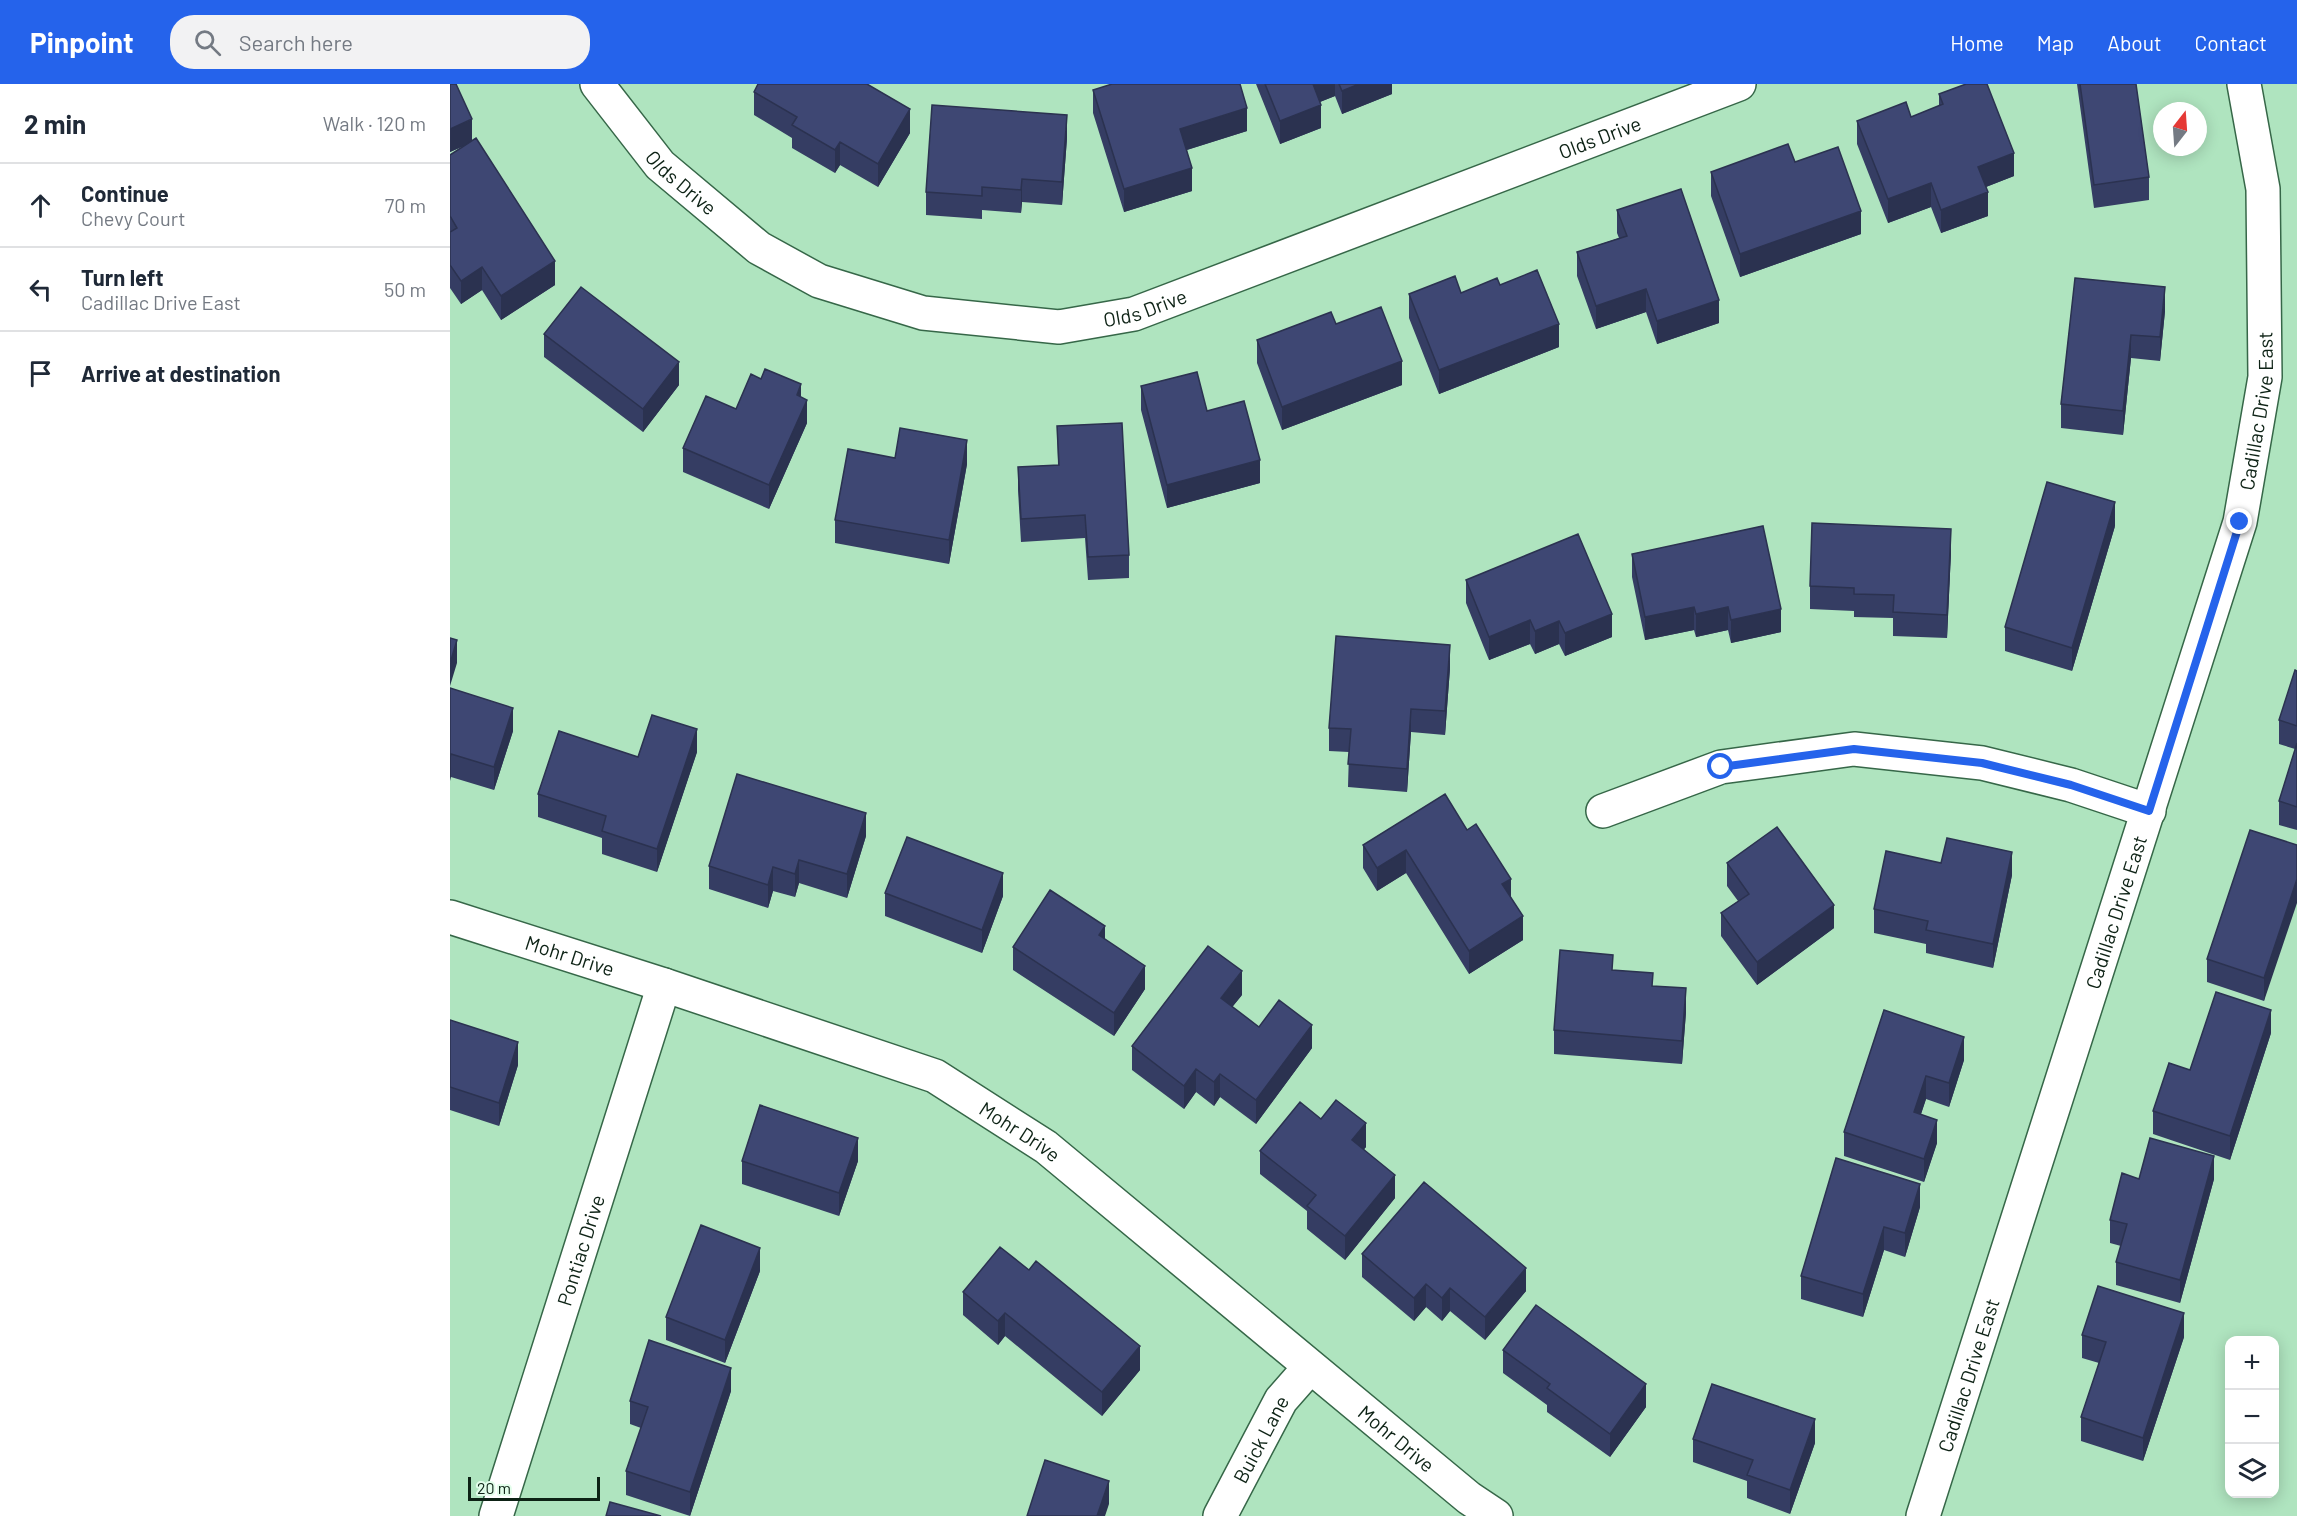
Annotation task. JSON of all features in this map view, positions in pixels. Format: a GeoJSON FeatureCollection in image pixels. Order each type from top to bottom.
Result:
{"type":"FeatureCollection","features":[{"type":"Feature","properties":{"kind":"street","name":"Olds Drive"},"geometry":{"type":"LineString","coordinates":[[597,84],[660,165],[759,248],[819,281],[923,313],[1059,327],[1134,314],[1739,84]]}},
{"type":"Feature","properties":{"kind":"street","name":"Cadillac Drive East"},"geometry":{"type":"LineString","coordinates":[[1923,1516],[2240,522],[2265,377],[2263,189],[2244,84]]}},
{"type":"Feature","properties":{"kind":"street"},"geometry":{"type":"LineString","coordinates":[[1603,811],[1721,767],[1854,749],[1982,763],[2071,785],[2149,811]]}},
{"type":"Feature","properties":{"kind":"street","name":"Mohr Drive"},"geometry":{"type":"LineString","coordinates":[[450,917],[664,985],[935,1076],[1046,1147],[1468,1498],[1496,1516]]}},
{"type":"Feature","properties":{"kind":"street","name":"Pontiac Drive"},"geometry":{"type":"LineString","coordinates":[[496,1516],[664,985]]}},
{"type":"Feature","properties":{"kind":"street","name":"Buick Lane"},"geometry":{"type":"LineString","coordinates":[[1220,1516],[1281,1400],[1310,1367]]}},
{"type":"Feature","properties":{"kind":"building"},"geometry":{"type":"Polygon","coordinates":[[[450,84],[456,84],[472,119],[450,129],[450,84]]]}},
{"type":"Feature","properties":{"kind":"building"},"geometry":{"type":"Polygon","coordinates":[[[758,84],[867,84],[910,109],[878,164],[840,142],[835,150],[792,125],[797,117],[754,92],[758,84]]]}},
{"type":"Feature","properties":{"kind":"building"},"geometry":{"type":"Polygon","coordinates":[[[1112,84],[1240,84],[1247,108],[1180,129],[1192,168],[1124,189],[1093,90],[1112,84]]]}},
{"type":"Feature","properties":{"kind":"building"},"geometry":{"type":"Polygon","coordinates":[[[1265,84],[1313,84],[1321,105],[1280,121],[1265,84]]]}},
{"type":"Feature","properties":{"kind":"building"},"geometry":{"type":"Polygon","coordinates":[[[1339,84],[1359,84],[1342,91],[1339,84]]]}},
{"type":"Feature","properties":{"kind":"building"},"geometry":{"type":"Polygon","coordinates":[[[1966,84],[1987,84],[2014,153],[1978,167],[1988,192],[1941,210],[1931,183],[1888,199],[1857,121],[1906,102],[1911,117],[1943,104],[1939,94],[1966,84]]]}},
{"type":"Feature","properties":{"kind":"building"},"geometry":{"type":"Polygon","coordinates":[[[2080,84],[2136,84],[2149,177],[2094,185],[2080,84]]]}},
{"type":"Feature","properties":{"kind":"building"},"geometry":{"type":"Polygon","coordinates":[[[932,105],[1067,115],[1062,182],[1022,179],[1021,190],[982,187],[982,196],[926,192],[932,105]]]}},
{"type":"Feature","properties":{"kind":"building"},"geometry":{"type":"Polygon","coordinates":[[[476,138],[555,261],[501,296],[482,267],[461,281],[450,265],[450,232],[457,228],[450,216],[450,155],[476,138]]]}},
{"type":"Feature","properties":{"kind":"building"},"geometry":{"type":"Polygon","coordinates":[[[1788,144],[1795,162],[1838,147],[1861,211],[1740,254],[1711,172],[1788,144]]]}},
{"type":"Feature","properties":{"kind":"building"},"geometry":{"type":"Polygon","coordinates":[[[1681,189],[1719,300],[1657,321],[1646,289],[1596,306],[1577,252],[1627,236],[1617,210],[1681,189]]]}},
{"type":"Feature","properties":{"kind":"building"},"geometry":{"type":"Polygon","coordinates":[[[1537,270],[1559,324],[1439,370],[1409,294],[1455,276],[1461,293],[1497,278],[1500,285],[1537,270]]]}},
{"type":"Feature","properties":{"kind":"building"},"geometry":{"type":"Polygon","coordinates":[[[2075,278],[2165,287],[2160,337],[2131,335],[2123,411],[2061,404],[2075,278]]]}},
{"type":"Feature","properties":{"kind":"building"},"geometry":{"type":"Polygon","coordinates":[[[581,287],[679,362],[643,409],[544,334],[581,287]]]}},
{"type":"Feature","properties":{"kind":"building"},"geometry":{"type":"Polygon","coordinates":[[[1381,307],[1402,361],[1282,407],[1257,340],[1331,312],[1336,324],[1381,307]]]}},
{"type":"Feature","properties":{"kind":"building"},"geometry":{"type":"Polygon","coordinates":[[[765,369],[801,384],[797,395],[807,400],[769,485],[683,448],[706,396],[736,409],[751,374],[761,379],[765,369]]]}},
{"type":"Feature","properties":{"kind":"building"},"geometry":{"type":"Polygon","coordinates":[[[1197,372],[1207,411],[1244,401],[1260,460],[1167,485],[1141,386],[1197,372]]]}},
{"type":"Feature","properties":{"kind":"building"},"geometry":{"type":"Polygon","coordinates":[[[1122,423],[1129,555],[1088,557],[1085,515],[1021,519],[1018,467],[1059,465],[1057,426],[1122,423]]]}},
{"type":"Feature","properties":{"kind":"building"},"geometry":{"type":"Polygon","coordinates":[[[900,428],[967,440],[949,540],[835,520],[848,449],[895,458],[900,428]]]}},
{"type":"Feature","properties":{"kind":"building"},"geometry":{"type":"Polygon","coordinates":[[[2047,482],[2115,502],[2072,648],[2005,627],[2047,482]]]}},
{"type":"Feature","properties":{"kind":"building"},"geometry":{"type":"Polygon","coordinates":[[[1812,523],[1951,529],[1947,615],[1893,612],[1894,595],[1854,594],[1854,588],[1810,586],[1812,523]]]}},
{"type":"Feature","properties":{"kind":"building"},"geometry":{"type":"Polygon","coordinates":[[[1763,526],[1781,609],[1731,620],[1728,607],[1696,614],[1694,607],[1645,617],[1632,554],[1763,526]]]}},
{"type":"Feature","properties":{"kind":"building"},"geometry":{"type":"Polygon","coordinates":[[[1578,534],[1612,614],[1565,633],[1559,621],[1535,631],[1530,620],[1489,637],[1466,580],[1578,534]]]}},
{"type":"Feature","properties":{"kind":"building"},"geometry":{"type":"Polygon","coordinates":[[[1336,636],[1450,645],[1445,711],[1411,709],[1407,769],[1348,764],[1351,729],[1329,728],[1336,636]]]}},
{"type":"Feature","properties":{"kind":"building"},"geometry":{"type":"Polygon","coordinates":[[[450,638],[457,640],[450,663],[450,638]]]}},
{"type":"Feature","properties":{"kind":"building"},"geometry":{"type":"Polygon","coordinates":[[[2295,670],[2297,671],[2297,726],[2279,720],[2295,670]]]}},
{"type":"Feature","properties":{"kind":"building"},"geometry":{"type":"Polygon","coordinates":[[[450,688],[513,708],[494,767],[451,754],[450,758],[450,688]]]}},
{"type":"Feature","properties":{"kind":"building"},"geometry":{"type":"Polygon","coordinates":[[[652,715],[697,729],[657,849],[602,831],[606,816],[538,794],[559,731],[638,757],[652,715]]]}},
{"type":"Feature","properties":{"kind":"building"},"geometry":{"type":"Polygon","coordinates":[[[2297,743],[2297,807],[2279,801],[2297,743]]]}},
{"type":"Feature","properties":{"kind":"building"},"geometry":{"type":"Polygon","coordinates":[[[737,774],[866,813],[847,874],[799,860],[795,874],[773,867],[768,885],[709,866],[737,774]]]}},
{"type":"Feature","properties":{"kind":"building"},"geometry":{"type":"Polygon","coordinates":[[[1445,794],[1467,830],[1476,824],[1511,879],[1502,884],[1523,916],[1469,951],[1406,850],[1377,868],[1363,845],[1445,794]]]}},
{"type":"Feature","properties":{"kind":"building"},"geometry":{"type":"Polygon","coordinates":[[[1777,827],[1834,905],[1757,962],[1721,913],[1749,894],[1727,863],[1777,827]]]}},
{"type":"Feature","properties":{"kind":"building"},"geometry":{"type":"Polygon","coordinates":[[[2250,830],[2297,845],[2297,879],[2264,978],[2207,959],[2250,830]]]}},
{"type":"Feature","properties":{"kind":"building"},"geometry":{"type":"Polygon","coordinates":[[[907,837],[1003,873],[982,930],[885,893],[907,837]]]}},
{"type":"Feature","properties":{"kind":"building"},"geometry":{"type":"Polygon","coordinates":[[[1947,838],[2012,852],[1993,944],[1926,930],[1928,921],[1874,909],[1886,851],[1941,863],[1947,838]]]}},
{"type":"Feature","properties":{"kind":"building"},"geometry":{"type":"Polygon","coordinates":[[[1050,890],[1105,926],[1099,935],[1145,966],[1114,1013],[1013,947],[1050,890]]]}},
{"type":"Feature","properties":{"kind":"building"},"geometry":{"type":"Polygon","coordinates":[[[1208,946],[1242,971],[1221,998],[1259,1027],[1279,1000],[1312,1025],[1256,1100],[1220,1074],[1214,1082],[1196,1069],[1184,1086],[1132,1046],[1208,946]]]}},
{"type":"Feature","properties":{"kind":"building"},"geometry":{"type":"Polygon","coordinates":[[[1560,950],[1613,955],[1612,970],[1653,973],[1652,986],[1686,988],[1682,1041],[1554,1030],[1560,950]]]}},
{"type":"Feature","properties":{"kind":"building"},"geometry":{"type":"Polygon","coordinates":[[[2216,992],[2271,1010],[2230,1136],[2153,1111],[2169,1063],[2190,1070],[2216,992]]]}},
{"type":"Feature","properties":{"kind":"building"},"geometry":{"type":"Polygon","coordinates":[[[1884,1010],[1964,1037],[1949,1083],[1926,1076],[1914,1112],[1937,1120],[1924,1159],[1844,1132],[1884,1010]]]}},
{"type":"Feature","properties":{"kind":"building"},"geometry":{"type":"Polygon","coordinates":[[[450,1020],[518,1042],[499,1103],[450,1087],[450,1020]]]}},
{"type":"Feature","properties":{"kind":"building"},"geometry":{"type":"Polygon","coordinates":[[[1336,1100],[1366,1123],[1352,1140],[1395,1175],[1345,1236],[1307,1206],[1316,1195],[1260,1151],[1300,1102],[1321,1119],[1336,1100]]]}},
{"type":"Feature","properties":{"kind":"building"},"geometry":{"type":"Polygon","coordinates":[[[760,1105],[858,1138],[839,1193],[742,1161],[760,1105]]]}},
{"type":"Feature","properties":{"kind":"building"},"geometry":{"type":"Polygon","coordinates":[[[2150,1138],[2214,1156],[2180,1280],[2116,1262],[2127,1224],[2110,1220],[2122,1173],[2139,1179],[2150,1138]]]}},
{"type":"Feature","properties":{"kind":"building"},"geometry":{"type":"Polygon","coordinates":[[[1836,1158],[1920,1184],[1905,1233],[1884,1227],[1863,1294],[1801,1276],[1836,1158]]]}},
{"type":"Feature","properties":{"kind":"building"},"geometry":{"type":"Polygon","coordinates":[[[1424,1182],[1526,1268],[1485,1317],[1450,1288],[1442,1298],[1426,1284],[1414,1298],[1362,1254],[1424,1182]]]}},
{"type":"Feature","properties":{"kind":"building"},"geometry":{"type":"Polygon","coordinates":[[[701,1225],[760,1248],[725,1340],[666,1317],[701,1225]]]}},
{"type":"Feature","properties":{"kind":"building"},"geometry":{"type":"Polygon","coordinates":[[[1000,1247],[1029,1270],[1036,1261],[1140,1346],[1102,1392],[1005,1313],[998,1321],[963,1292],[1000,1247]]]}},
{"type":"Feature","properties":{"kind":"building"},"geometry":{"type":"Polygon","coordinates":[[[2098,1286],[2184,1313],[2143,1438],[2081,1417],[2106,1342],[2082,1335],[2098,1286]]]}},
{"type":"Feature","properties":{"kind":"building"},"geometry":{"type":"Polygon","coordinates":[[[1536,1305],[1646,1384],[1610,1434],[1547,1388],[1550,1384],[1503,1350],[1536,1305]]]}},
{"type":"Feature","properties":{"kind":"building"},"geometry":{"type":"Polygon","coordinates":[[[649,1340],[731,1368],[690,1492],[626,1471],[648,1407],[630,1401],[649,1340]]]}},
{"type":"Feature","properties":{"kind":"building"},"geometry":{"type":"Polygon","coordinates":[[[1712,1384],[1815,1419],[1790,1490],[1747,1475],[1753,1460],[1693,1439],[1712,1384]]]}},
{"type":"Feature","properties":{"kind":"building"},"geometry":{"type":"Polygon","coordinates":[[[1045,1460],[1109,1481],[1097,1516],[1027,1516],[1045,1460]]]}},
{"type":"Feature","properties":{"kind":"building"},"geometry":{"type":"Polygon","coordinates":[[[610,1502],[661,1516],[606,1516],[610,1502]]]}},
{"type":"Feature","properties":{"kind":"route"},"geometry":{"type":"LineString","coordinates":[[1721,767],[1854,749],[1982,763],[2071,785],[2149,811],[2240,522]]}}]}
